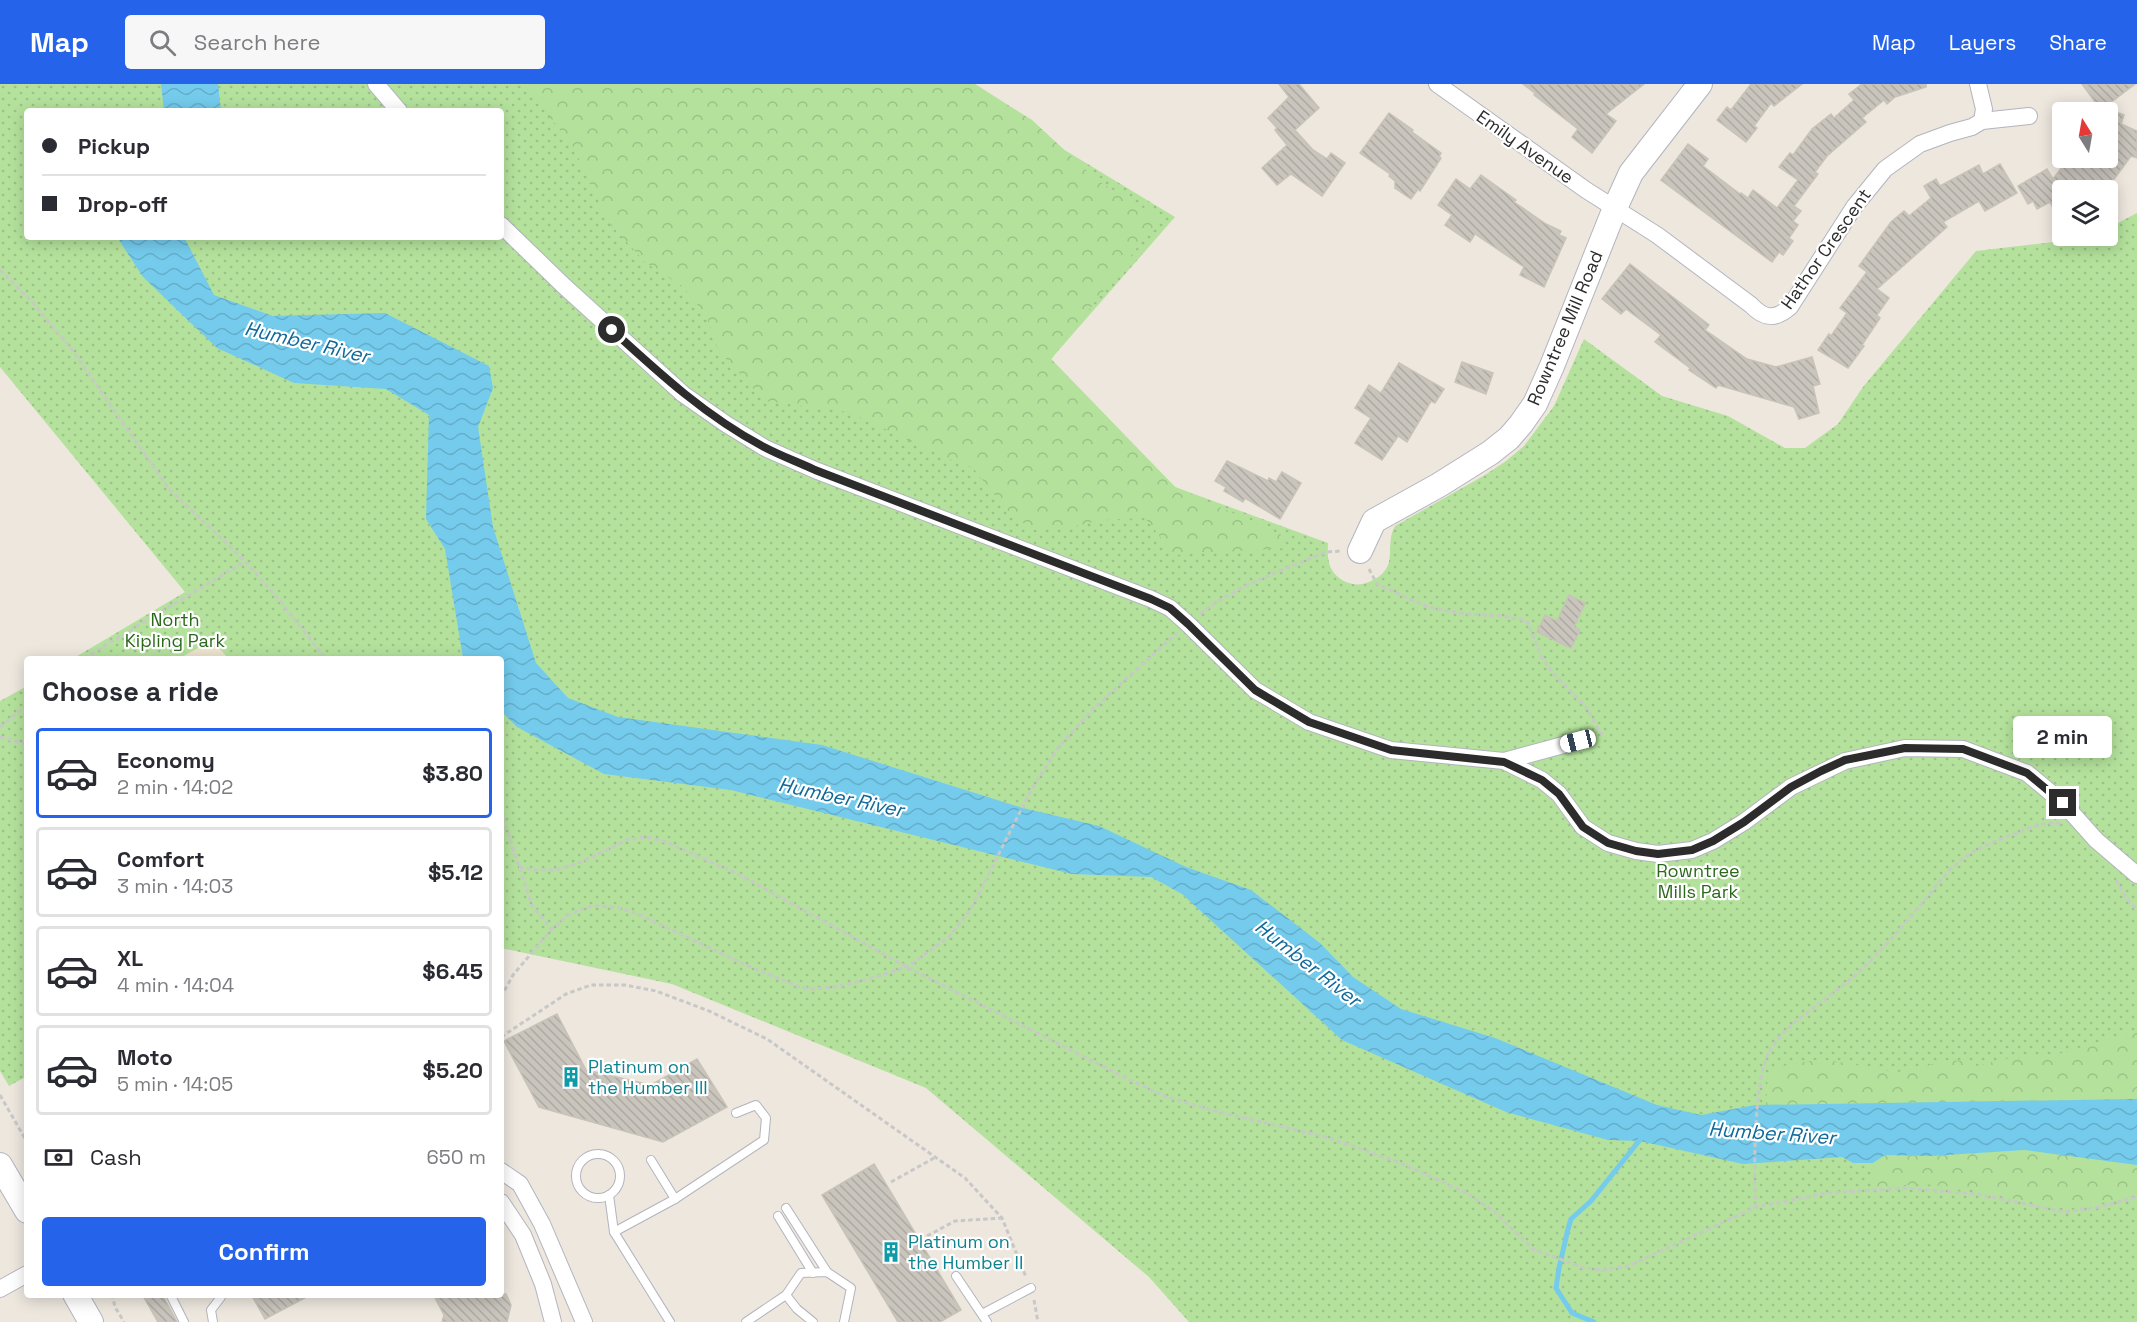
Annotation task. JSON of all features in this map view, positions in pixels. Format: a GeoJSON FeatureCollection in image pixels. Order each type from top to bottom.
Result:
{"type":"FeatureCollection","features":[{"type":"Feature","properties":{"kind":"street"},"geometry":{"type":"LineString","coordinates":[[376,84],[396,108]]}},
{"type":"Feature","properties":{"kind":"street","name":"Emily Avenue"},"geometry":{"type":"LineString","coordinates":[[1437,84],[1586,190],[1615,208]]}},
{"type":"Feature","properties":{"kind":"street","name":"Rowntree Mill Road"},"geometry":{"type":"LineString","coordinates":[[1360,551],[1374,521],[1490,453],[1509,438],[1521,424],[1535,404],[1552,366],[1631,173],[1700,84]]}},
{"type":"Feature","properties":{"kind":"street"},"geometry":{"type":"LineString","coordinates":[[1978,84],[1984,109],[1982,122]]}},
{"type":"Feature","properties":{"kind":"street","name":"Hathor Crescent"},"geometry":{"type":"LineString","coordinates":[[1615,208],[1657,234],[1751,305],[1760,315],[1770,318],[1782,314],[1790,307],[1854,207],[1885,169],[1920,144],[1972,128],[1982,122],[2029,116]]}},
{"type":"Feature","properties":{"kind":"street"},"geometry":{"type":"LineString","coordinates":[[504,228],[683,394],[765,448],[815,470],[1170,608],[1255,690],[1309,722],[1391,750],[1504,762],[1542,780],[1559,794],[1583,827],[1608,843],[1658,854],[1692,850],[1713,841],[1744,822],[1791,787],[1845,760],[1905,748],[1963,749],[2027,773],[2063,803],[2096,840],[2137,875]]}},
{"type":"Feature","properties":{"kind":"street"},"geometry":{"type":"LineString","coordinates":[[1504,762],[1578,741]]}},
{"type":"Feature","properties":{"kind":"street"},"geometry":{"type":"LineString","coordinates":[[0,1165],[24,1206]]}},
{"type":"Feature","properties":{"kind":"street"},"geometry":{"type":"LineString","coordinates":[[504,1173],[520,1184],[526,1194],[542,1224],[584,1322]]}},
{"type":"Feature","properties":{"kind":"street"},"geometry":{"type":"LineString","coordinates":[[504,1206],[523,1235],[543,1284],[553,1322]]}},
{"type":"Feature","properties":{"kind":"street"},"geometry":{"type":"LineString","coordinates":[[0,1289],[24,1276]]}},
{"type":"Feature","properties":{"kind":"street"},"geometry":{"type":"LineString","coordinates":[[77,1298],[91,1322]]}},
{"type":"Feature","properties":{"kind":"lane"},"geometry":{"type":"LineString","coordinates":[[614,1232],[675,1199],[764,1140],[766,1118],[756,1105],[736,1113]]}},
{"type":"Feature","properties":{"kind":"lane"},"geometry":{"type":"LineString","coordinates":[[603,1155],[611,1158],[617,1164],[620,1181],[609,1195],[594,1198],[580,1188],[577,1172],[580,1164],[588,1157],[603,1155]]}},
{"type":"Feature","properties":{"kind":"lane"},"geometry":{"type":"LineString","coordinates":[[651,1160],[675,1199]]}},
{"type":"Feature","properties":{"kind":"lane"},"geometry":{"type":"LineString","coordinates":[[609,1195],[614,1232],[670,1322]]}},
{"type":"Feature","properties":{"kind":"lane"},"geometry":{"type":"LineString","coordinates":[[786,1208],[827,1272],[851,1288],[844,1322]]}},
{"type":"Feature","properties":{"kind":"lane"},"geometry":{"type":"LineString","coordinates":[[778,1216],[813,1273]]}},
{"type":"Feature","properties":{"kind":"lane"},"geometry":{"type":"LineString","coordinates":[[746,1322],[786,1295],[801,1273],[827,1272]]}},
{"type":"Feature","properties":{"kind":"lane"},"geometry":{"type":"LineString","coordinates":[[956,1276],[985,1318],[1031,1288]]}},
{"type":"Feature","properties":{"kind":"lane"},"geometry":{"type":"LineString","coordinates":[[786,1295],[797,1309],[813,1322]]}},
{"type":"Feature","properties":{"kind":"lane"},"geometry":{"type":"LineString","coordinates":[[173,1298],[184,1322]]}},
{"type":"Feature","properties":{"kind":"lane"},"geometry":{"type":"LineString","coordinates":[[213,1322],[211,1310],[220,1298]]}},
{"type":"Feature","properties":{"kind":"path"},"geometry":{"type":"LineString","coordinates":[[0,270],[32,302],[70,347],[169,489],[245,561],[323,656]]}},
{"type":"Feature","properties":{"kind":"path"},"geometry":{"type":"LineString","coordinates":[[1195,618],[1224,597],[1326,552],[1360,551],[1377,584],[1428,607],[1527,621],[1542,658],[1552,672],[1586,707],[1602,735]]}},
{"type":"Feature","properties":{"kind":"path"},"geometry":{"type":"LineString","coordinates":[[87,656],[245,561]]}},
{"type":"Feature","properties":{"kind":"path"},"geometry":{"type":"LineString","coordinates":[[504,992],[513,975],[552,929],[568,915],[596,906],[615,907],[636,913],[746,965],[797,986],[835,987],[907,967],[949,937],[971,909],[1030,792],[1072,730],[1180,631]]}},
{"type":"Feature","properties":{"kind":"path"},"geometry":{"type":"LineString","coordinates":[[0,728],[24,708]]}},
{"type":"Feature","properties":{"kind":"path"},"geometry":{"type":"LineString","coordinates":[[0,737],[24,744]]}},
{"type":"Feature","properties":{"kind":"path"},"geometry":{"type":"LineString","coordinates":[[504,820],[532,906],[552,929]]}},
{"type":"Feature","properties":{"kind":"path"},"geometry":{"type":"LineString","coordinates":[[1756,1208],[1754,1176],[1760,1096],[1763,1065],[1770,1049],[1782,1035],[1852,978],[1884,946],[1954,866],[1970,854],[2039,824],[2067,825]]}},
{"type":"Feature","properties":{"kind":"path"},"geometry":{"type":"LineString","coordinates":[[519,867],[556,870],[581,862],[629,839],[647,837],[666,842],[740,875],[907,967],[1167,1097],[1215,1111],[1326,1137],[1408,1166],[1467,1193],[1495,1212],[1533,1249],[1584,1268],[1603,1270],[1628,1266],[1756,1208],[1827,1193],[1904,1188],[1976,1194],[2065,1212],[2099,1207],[2137,1197]]}},
{"type":"Feature","properties":{"kind":"path"},"geometry":{"type":"LineString","coordinates":[[504,1035],[566,994],[591,985],[625,985],[656,991],[710,1011],[766,1039],[965,1178],[1002,1218],[1031,1288],[1038,1322]]}},
{"type":"Feature","properties":{"kind":"path"},"geometry":{"type":"LineString","coordinates":[[0,1095],[24,1137]]}},
{"type":"Feature","properties":{"kind":"path"},"geometry":{"type":"LineString","coordinates":[[891,1182],[934,1158]]}},
{"type":"Feature","properties":{"kind":"path"},"geometry":{"type":"LineString","coordinates":[[927,1236],[955,1221],[1002,1218]]}},
{"type":"Feature","properties":{"kind":"path"},"geometry":{"type":"LineString","coordinates":[[113,1298],[124,1322]]}},
{"type":"Feature","properties":{"kind":"shaded area"},"geometry":{"type":"Polygon","coordinates":[[[212,640],[226,656],[184,656],[212,640]]]}},
{"type":"Feature","properties":{"kind":"green space","name":"Rowntree Mills Park"},"geometry":{"type":"Polygon","coordinates":[[[0,84],[956,84],[1175,217],[1051,359],[1175,487],[1328,543],[1328,559],[1331,568],[1337,576],[1352,584],[1369,582],[1385,570],[1389,564],[1395,526],[1485,475],[1524,446],[1554,406],[1584,339],[1662,396],[1728,416],[1785,448],[1805,448],[1838,424],[1863,387],[1976,251],[2052,242],[2052,246],[2118,246],[2118,223],[2137,213],[2137,1322],[1189,1322],[1149,1277],[926,1088],[672,984],[504,949],[504,656],[226,656],[212,640],[184,656],[77,656],[185,592],[0,367],[0,84]]]}},
{"type":"Feature","properties":{"kind":"green space"},"geometry":{"type":"Polygon","coordinates":[[[523,84],[975,84],[1032,120],[1098,181],[1160,218],[1051,359],[1175,487],[1284,536],[1286,548],[1175,555],[1145,518],[1102,520],[1071,527],[1032,530],[1006,509],[973,468],[944,457],[849,412],[765,401],[718,350],[706,315],[682,286],[646,263],[608,222],[573,146],[523,84]]]}},
{"type":"Feature","properties":{"kind":"green space"},"geometry":{"type":"Polygon","coordinates":[[[24,688],[24,1078],[9,1086],[0,1071],[0,701],[24,688]]]}},
{"type":"Feature","properties":{"kind":"green space"},"geometry":{"type":"Polygon","coordinates":[[[2137,1031],[2137,1099],[1766,1105],[1768,1074],[1773,1068],[1821,1059],[1897,1072],[1922,1068],[1942,1060],[1963,1061],[1978,1066],[2003,1059],[2048,1057],[2137,1031]]]}},
{"type":"Feature","properties":{"kind":"green space"},"geometry":{"type":"Polygon","coordinates":[[[2025,1150],[2137,1165],[2137,1194],[2098,1204],[2055,1207],[1962,1188],[1924,1184],[1874,1187],[1873,1163],[1885,1155],[1930,1156],[2025,1150]]]}},
{"type":"Feature","properties":{"kind":"water"},"geometry":{"type":"Polygon","coordinates":[[[161,84],[218,84],[221,108],[164,108],[161,84]]]}},
{"type":"Feature","properties":{"kind":"water","name":"Humber River"},"geometry":{"type":"Polygon","coordinates":[[[119,240],[186,240],[214,295],[273,316],[385,313],[489,366],[493,388],[478,427],[493,527],[536,663],[568,698],[618,717],[822,745],[1023,808],[1099,826],[1186,867],[1251,890],[1320,943],[1353,977],[1401,1009],[1495,1038],[1657,1105],[1701,1115],[1755,1105],[2137,1099],[2137,1165],[2025,1150],[1930,1156],[1885,1155],[1873,1163],[1853,1163],[1842,1157],[1743,1164],[1640,1141],[1608,1140],[1506,1112],[1342,1040],[1182,894],[1151,877],[1072,874],[731,790],[604,774],[517,727],[504,714],[504,656],[463,656],[445,549],[426,519],[429,415],[386,389],[294,383],[217,348],[143,277],[119,240]]]}},
{"type":"Feature","properties":{"kind":"building"},"geometry":{"type":"Polygon","coordinates":[[[1279,84],[1299,84],[1319,108],[1295,130],[1313,150],[1327,159],[1331,153],[1345,163],[1322,196],[1291,174],[1277,185],[1262,168],[1287,145],[1268,118],[1289,97],[1279,84]]]}},
{"type":"Feature","properties":{"kind":"building"},"geometry":{"type":"Polygon","coordinates":[[[1523,84],[1644,84],[1606,114],[1616,121],[1592,153],[1572,137],[1578,129],[1523,84]]]}},
{"type":"Feature","properties":{"kind":"building"},"geometry":{"type":"Polygon","coordinates":[[[1751,84],[1802,84],[1774,106],[1771,103],[1754,126],[1757,128],[1746,142],[1717,120],[1727,107],[1731,110],[1751,84]]]}},
{"type":"Feature","properties":{"kind":"building"},"geometry":{"type":"Polygon","coordinates":[[[1862,84],[1926,84],[1926,87],[1895,97],[1887,104],[1884,100],[1862,118],[1866,122],[1827,156],[1815,172],[1818,174],[1794,206],[1801,211],[1793,221],[1798,225],[1789,238],[1793,241],[1783,255],[1779,252],[1772,262],[1661,180],[1688,144],[1708,159],[1703,166],[1740,194],[1748,198],[1753,190],[1777,208],[1798,180],[1779,167],[1790,153],[1793,155],[1812,129],[1831,114],[1834,118],[1854,100],[1849,94],[1862,84]]]}},
{"type":"Feature","properties":{"kind":"building"},"geometry":{"type":"Polygon","coordinates":[[[2082,84],[2135,84],[2111,102],[2095,102],[2082,84]]]}},
{"type":"Feature","properties":{"kind":"building"},"geometry":{"type":"Polygon","coordinates":[[[1389,113],[1441,153],[1439,157],[1441,158],[1420,191],[1418,189],[1411,199],[1395,188],[1395,181],[1389,176],[1390,174],[1360,153],[1389,113]]]}},
{"type":"Feature","properties":{"kind":"building"},"geometry":{"type":"Polygon","coordinates":[[[2118,113],[2124,115],[2121,124],[2137,131],[2137,158],[2131,156],[2113,180],[2052,180],[2052,206],[2050,202],[2037,209],[2033,201],[2028,204],[2018,186],[2047,169],[2053,179],[2061,168],[2118,168],[2118,113]]]}},
{"type":"Feature","properties":{"kind":"building"},"geometry":{"type":"Polygon","coordinates":[[[2000,164],[2017,193],[1985,211],[1979,201],[1943,222],[1947,227],[1877,289],[1889,298],[1877,315],[1880,318],[1862,345],[1864,346],[1848,368],[1818,350],[1847,313],[1840,308],[1867,272],[1859,266],[1891,222],[1904,211],[1909,216],[1931,198],[1924,186],[1936,179],[1940,186],[1979,165],[1983,174],[2000,164]]]}},
{"type":"Feature","properties":{"kind":"building"},"geometry":{"type":"Polygon","coordinates":[[[1481,175],[1516,200],[1514,202],[1546,224],[1561,231],[1559,235],[1566,238],[1544,287],[1520,275],[1524,267],[1475,234],[1470,242],[1445,225],[1452,215],[1438,205],[1456,179],[1470,189],[1481,175]]]}},
{"type":"Feature","properties":{"kind":"building"},"geometry":{"type":"Polygon","coordinates":[[[1630,264],[1709,325],[1705,330],[1747,359],[1776,367],[1812,357],[1820,384],[1813,386],[1819,413],[1799,419],[1794,407],[1718,385],[1716,388],[1689,370],[1690,368],[1655,342],[1661,335],[1626,309],[1621,314],[1602,299],[1630,264]]]}},
{"type":"Feature","properties":{"kind":"building"},"geometry":{"type":"Polygon","coordinates":[[[1462,362],[1493,373],[1486,394],[1455,382],[1462,362]]]}},
{"type":"Feature","properties":{"kind":"building"},"geometry":{"type":"Polygon","coordinates":[[[1399,363],[1444,389],[1435,403],[1431,401],[1407,442],[1398,436],[1382,460],[1355,443],[1371,418],[1355,408],[1369,385],[1381,393],[1399,363]]]}},
{"type":"Feature","properties":{"kind":"building"},"geometry":{"type":"Polygon","coordinates":[[[1227,461],[1268,481],[1269,478],[1276,482],[1282,472],[1301,483],[1280,519],[1245,498],[1243,502],[1224,491],[1226,487],[1215,481],[1227,461]]]}},
{"type":"Feature","properties":{"kind":"building"},"geometry":{"type":"Polygon","coordinates":[[[1569,595],[1585,603],[1574,627],[1580,630],[1571,648],[1537,632],[1545,615],[1557,621],[1569,595]]]}},
{"type":"Feature","properties":{"kind":"building","name":"Platinum on the Humber III"},"geometry":{"type":"Polygon","coordinates":[[[557,1014],[586,1070],[651,1085],[697,1059],[727,1107],[663,1142],[539,1107],[504,1041],[557,1014]]]}},
{"type":"Feature","properties":{"kind":"building","name":"Platinum on the Humber II"},"geometry":{"type":"Polygon","coordinates":[[[874,1164],[961,1310],[940,1322],[898,1322],[822,1195],[874,1164]]]}},
{"type":"Feature","properties":{"kind":"building"},"geometry":{"type":"Polygon","coordinates":[[[506,1294],[511,1305],[507,1322],[442,1322],[444,1315],[435,1298],[504,1298],[506,1294]]]}},
{"type":"Feature","properties":{"kind":"building"},"geometry":{"type":"Polygon","coordinates":[[[144,1298],[164,1298],[177,1322],[158,1322],[144,1298]]]}},
{"type":"Feature","properties":{"kind":"building"},"geometry":{"type":"Polygon","coordinates":[[[253,1298],[304,1298],[265,1319],[253,1298]]]}},
{"type":"Feature","properties":{"kind":"waterway"},"geometry":{"type":"LineString","coordinates":[[1594,1322],[1572,1313],[1556,1288],[1568,1229],[1571,1219],[1591,1201],[1643,1136]]}},
{"type":"Feature","properties":{"kind":"place","name":"Platinum on the Humber III"},"geometry":{"type":"Point","coordinates":[571,1077]}},
{"type":"Feature","properties":{"kind":"place","name":"Platinum on the Humber II"},"geometry":{"type":"Point","coordinates":[891,1252]}},
{"type":"Feature","properties":{"kind":"route"},"geometry":{"type":"LineString","coordinates":[[612,330],[683,394],[765,448],[815,470],[1170,608],[1255,690],[1309,722],[1391,750],[1504,762],[1542,780],[1559,794],[1583,827],[1608,843],[1658,854],[1692,850],[1713,841],[1744,822],[1791,787],[1821,771],[1845,760],[1905,748],[1963,749],[2027,773],[2063,803]]}},
{"type":"Feature","properties":{"kind":"park label","name":"North Kipling Park"},"geometry":{"type":"Point","coordinates":[175,630]}}]}
